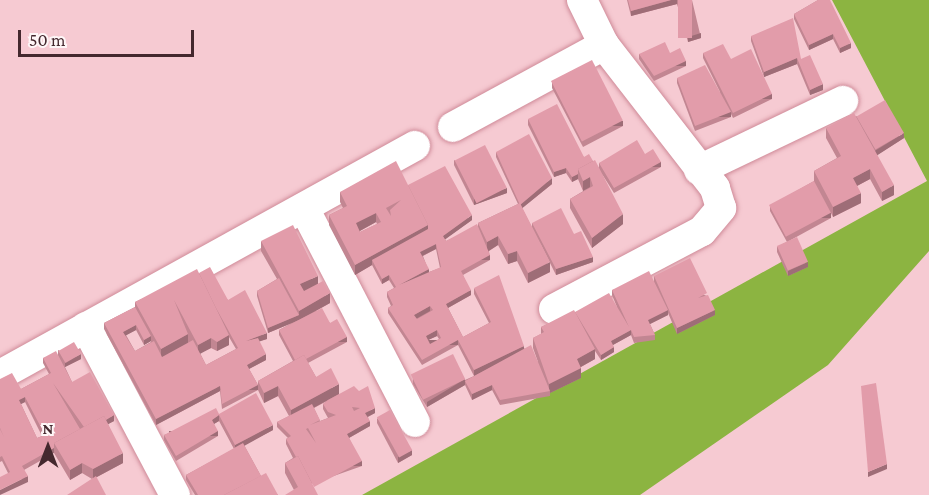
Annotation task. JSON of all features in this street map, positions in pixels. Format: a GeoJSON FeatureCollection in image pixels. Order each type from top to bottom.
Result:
{"type":"FeatureCollection","features":[{"type":"Feature","properties":{"kind":"street"},"geometry":{"type":"LineString","coordinates":[[554,309],[716,219],[721,200],[604,45],[582,0]]}},
{"type":"Feature","properties":{"kind":"street"},"geometry":{"type":"LineString","coordinates":[[453,127],[604,45]]}},
{"type":"Feature","properties":{"kind":"street"},"geometry":{"type":"LineString","coordinates":[[699,170],[843,101]]}},
{"type":"Feature","properties":{"kind":"street"},"geometry":{"type":"LineString","coordinates":[[0,375],[415,146]]}},
{"type":"Feature","properties":{"kind":"street"},"geometry":{"type":"LineString","coordinates":[[304,208],[415,422]]}},
{"type":"Feature","properties":{"kind":"street"},"geometry":{"type":"LineString","coordinates":[[86,327],[175,495]]}},
{"type":"Feature","properties":{"kind":"green space"},"geometry":{"type":"Polygon","coordinates":[[[832,0],[929,0],[929,251],[828,365],[640,495],[362,495],[927,181],[832,0]]]}},
{"type":"Feature","properties":{"kind":"building"},"geometry":{"type":"Polygon","coordinates":[[[628,0],[671,0],[631,11],[628,0]]]}},
{"type":"Feature","properties":{"kind":"building"},"geometry":{"type":"Polygon","coordinates":[[[678,0],[692,0],[692,38],[678,38],[678,0]]]}},
{"type":"Feature","properties":{"kind":"building"},"geometry":{"type":"Polygon","coordinates":[[[818,0],[830,0],[851,43],[840,48],[833,34],[809,45],[794,14],[818,0]]]}},
{"type":"Feature","properties":{"kind":"building"},"geometry":{"type":"Polygon","coordinates":[[[793,18],[801,59],[810,55],[823,84],[810,90],[797,58],[764,72],[751,36],[793,18]]]}},
{"type":"Feature","properties":{"kind":"building"},"geometry":{"type":"Polygon","coordinates":[[[665,42],[670,53],[680,48],[686,61],[654,76],[639,54],[665,42]]]}},
{"type":"Feature","properties":{"kind":"building"},"geometry":{"type":"Polygon","coordinates":[[[723,44],[731,59],[751,49],[772,94],[733,113],[703,53],[723,44]]]}},
{"type":"Feature","properties":{"kind":"building"},"geometry":{"type":"Polygon","coordinates":[[[592,60],[623,121],[582,141],[551,81],[592,60]]]}},
{"type":"Feature","properties":{"kind":"building"},"geometry":{"type":"Polygon","coordinates":[[[705,65],[731,112],[695,126],[677,78],[705,65]]]}},
{"type":"Feature","properties":{"kind":"building"},"geometry":{"type":"Polygon","coordinates":[[[885,100],[904,133],[875,149],[856,116],[885,100]]]}},
{"type":"Feature","properties":{"kind":"building"},"geometry":{"type":"Polygon","coordinates":[[[557,104],[584,157],[589,154],[593,161],[578,169],[578,174],[572,177],[566,168],[554,172],[528,119],[557,104]]]}},
{"type":"Feature","properties":{"kind":"building"},"geometry":{"type":"Polygon","coordinates":[[[854,113],[894,185],[882,192],[870,169],[853,178],[861,193],[833,207],[814,171],[841,156],[826,128],[854,113]]]}},
{"type":"Feature","properties":{"kind":"building"},"geometry":{"type":"Polygon","coordinates":[[[529,134],[552,178],[520,205],[496,152],[529,134]]]}},
{"type":"Feature","properties":{"kind":"building"},"geometry":{"type":"Polygon","coordinates":[[[637,140],[645,154],[653,149],[661,162],[614,188],[599,163],[637,140]]]}},
{"type":"Feature","properties":{"kind":"building"},"geometry":{"type":"Polygon","coordinates":[[[485,145],[507,188],[476,203],[455,160],[485,145]]]}},
{"type":"Feature","properties":{"kind":"building"},"geometry":{"type":"Polygon","coordinates":[[[595,160],[623,214],[592,238],[570,199],[593,186],[590,177],[583,181],[578,169],[595,160]]]}},
{"type":"Feature","properties":{"kind":"building"},"geometry":{"type":"Polygon","coordinates":[[[396,161],[428,225],[355,265],[329,215],[347,206],[340,192],[396,161]],[[401,200],[386,208],[391,216],[390,210],[401,200]],[[376,213],[356,223],[360,232],[381,222],[376,213]]]}},
{"type":"Feature","properties":{"kind":"building"},"geometry":{"type":"Polygon","coordinates":[[[445,166],[472,215],[443,236],[446,241],[477,224],[490,255],[461,271],[471,290],[446,304],[463,337],[491,322],[474,288],[499,275],[524,346],[474,370],[458,340],[422,360],[388,308],[393,305],[387,292],[396,287],[389,275],[382,279],[372,260],[428,229],[408,185],[445,166]],[[436,244],[420,252],[429,269],[399,285],[441,267],[436,244]],[[430,306],[414,315],[417,319],[433,310],[430,306]],[[437,330],[426,336],[430,344],[441,338],[437,330]]]}},
{"type":"Feature","properties":{"kind":"building"},"geometry":{"type":"Polygon","coordinates":[[[814,181],[831,213],[786,237],[769,205],[814,181]]]}},
{"type":"Feature","properties":{"kind":"building"},"geometry":{"type":"Polygon","coordinates":[[[520,203],[550,262],[528,273],[517,251],[508,254],[498,236],[487,242],[478,223],[520,203]]]}},
{"type":"Feature","properties":{"kind":"building"},"geometry":{"type":"Polygon","coordinates":[[[561,208],[574,234],[581,231],[593,257],[556,269],[532,223],[561,208]]]}},
{"type":"Feature","properties":{"kind":"building"},"geometry":{"type":"Polygon","coordinates":[[[293,225],[318,276],[300,284],[304,291],[323,281],[330,293],[299,311],[261,241],[293,225]]]}},
{"type":"Feature","properties":{"kind":"building"},"geometry":{"type":"Polygon","coordinates":[[[797,237],[808,262],[788,271],[777,246],[797,237]]]}},
{"type":"Feature","properties":{"kind":"building"},"geometry":{"type":"Polygon","coordinates":[[[690,258],[707,293],[698,298],[708,295],[715,310],[677,328],[654,276],[690,258]]]}},
{"type":"Feature","properties":{"kind":"building"},"geometry":{"type":"Polygon","coordinates":[[[210,267],[228,300],[245,290],[267,333],[246,341],[258,338],[266,354],[247,365],[258,385],[222,404],[220,386],[156,419],[104,323],[135,307],[151,336],[144,340],[136,325],[123,332],[135,351],[154,341],[162,357],[193,340],[206,365],[238,348],[199,273],[210,267]]]}},
{"type":"Feature","properties":{"kind":"building"},"geometry":{"type":"Polygon","coordinates":[[[197,269],[229,335],[217,342],[211,338],[198,345],[174,300],[188,334],[161,349],[135,302],[197,269]]]}},
{"type":"Feature","properties":{"kind":"building"},"geometry":{"type":"Polygon","coordinates":[[[649,271],[668,310],[648,320],[655,335],[634,337],[631,330],[611,341],[614,347],[601,355],[575,312],[609,293],[629,327],[612,290],[649,271]]]}},
{"type":"Feature","properties":{"kind":"building"},"geometry":{"type":"Polygon","coordinates":[[[279,278],[299,315],[268,328],[257,291],[279,278]]]}},
{"type":"Feature","properties":{"kind":"building"},"geometry":{"type":"Polygon","coordinates":[[[322,308],[330,323],[337,319],[347,337],[306,359],[304,355],[295,360],[279,330],[322,308]]]}},
{"type":"Feature","properties":{"kind":"building"},"geometry":{"type":"Polygon","coordinates":[[[574,310],[595,349],[577,359],[581,368],[549,384],[533,338],[544,332],[541,327],[574,310]]]}},
{"type":"Feature","properties":{"kind":"building"},"geometry":{"type":"Polygon","coordinates":[[[74,342],[81,354],[65,363],[58,351],[74,342]]]}},
{"type":"Feature","properties":{"kind":"building"},"geometry":{"type":"Polygon","coordinates":[[[531,345],[550,391],[500,400],[492,385],[472,394],[465,381],[531,345]]]}},
{"type":"Feature","properties":{"kind":"building"},"geometry":{"type":"Polygon","coordinates":[[[56,351],[72,382],[90,372],[114,415],[106,420],[104,416],[84,427],[53,383],[80,429],[54,443],[54,448],[22,466],[28,476],[0,490],[0,477],[10,472],[2,456],[0,457],[0,429],[4,437],[0,428],[0,379],[12,373],[21,389],[51,373],[43,358],[56,351]],[[25,397],[19,400],[37,438],[45,435],[25,397]]]}},
{"type":"Feature","properties":{"kind":"building"},"geometry":{"type":"Polygon","coordinates":[[[453,354],[465,379],[423,400],[411,375],[453,354]]]}},
{"type":"Feature","properties":{"kind":"building"},"geometry":{"type":"Polygon","coordinates":[[[304,355],[316,377],[331,368],[339,384],[291,410],[278,386],[264,393],[258,381],[304,355]]]}},
{"type":"Feature","properties":{"kind":"building"},"geometry":{"type":"Polygon","coordinates":[[[876,383],[887,464],[868,472],[861,386],[876,383]]]}},
{"type":"Feature","properties":{"kind":"building"},"geometry":{"type":"Polygon","coordinates":[[[354,386],[359,391],[368,386],[375,408],[365,413],[370,421],[347,434],[362,461],[314,487],[286,439],[291,436],[277,422],[312,404],[320,420],[310,425],[336,415],[328,412],[323,404],[354,386]]]}},
{"type":"Feature","properties":{"kind":"building"},"geometry":{"type":"Polygon","coordinates":[[[256,393],[273,425],[235,445],[219,415],[212,420],[218,431],[176,456],[164,435],[216,408],[219,414],[256,393]]]}},
{"type":"Feature","properties":{"kind":"building"},"geometry":{"type":"Polygon","coordinates":[[[390,410],[412,450],[399,458],[377,417],[390,410]]]}},
{"type":"Feature","properties":{"kind":"building"},"geometry":{"type":"Polygon","coordinates":[[[104,416],[123,453],[93,469],[82,463],[70,470],[54,443],[104,416]]]}},
{"type":"Feature","properties":{"kind":"building"},"geometry":{"type":"Polygon","coordinates":[[[243,443],[261,476],[224,495],[198,495],[186,475],[243,443]]]}},
{"type":"Feature","properties":{"kind":"building"},"geometry":{"type":"Polygon","coordinates":[[[298,456],[318,495],[285,495],[298,487],[285,463],[298,456]]]}},
{"type":"Feature","properties":{"kind":"building"},"geometry":{"type":"Polygon","coordinates":[[[266,473],[278,495],[224,495],[266,473]]]}},
{"type":"Feature","properties":{"kind":"building"},"geometry":{"type":"Polygon","coordinates":[[[96,476],[106,495],[67,495],[96,476]]]}}]}
